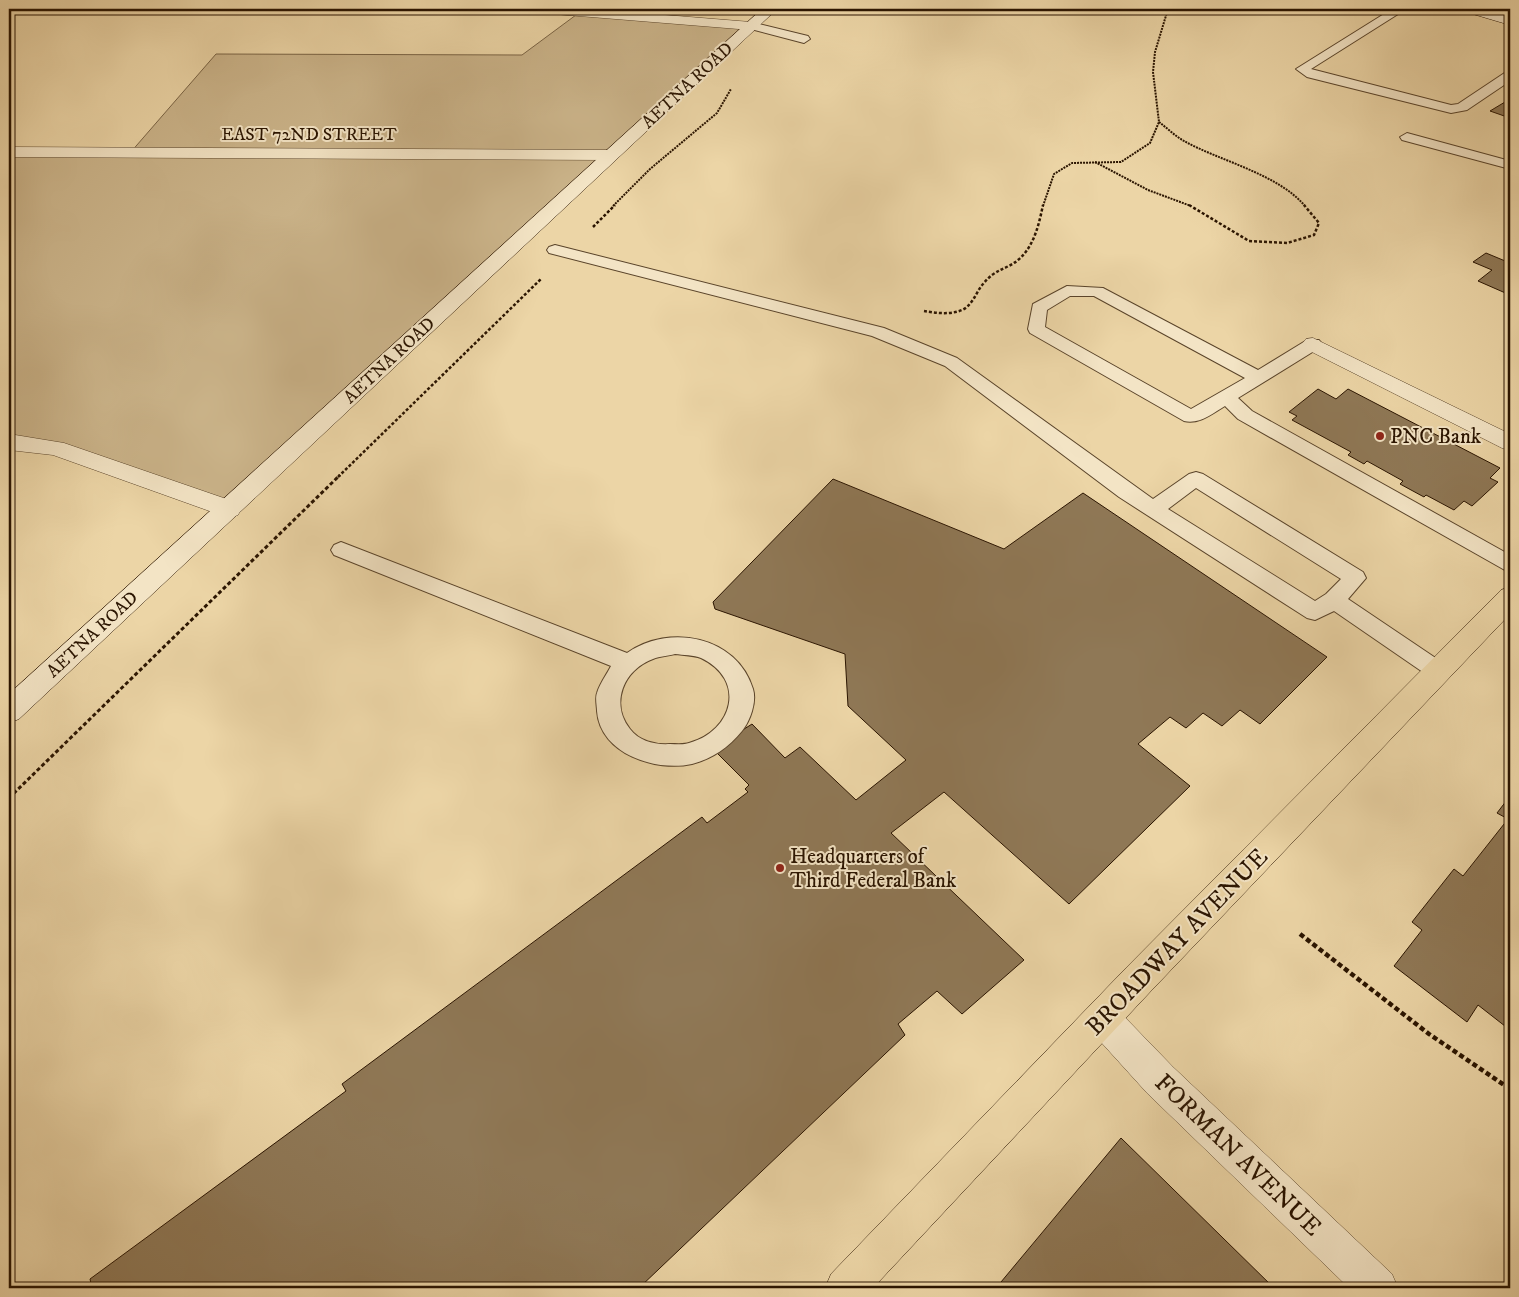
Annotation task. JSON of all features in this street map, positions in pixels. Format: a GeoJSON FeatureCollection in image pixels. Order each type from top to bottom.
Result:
{"type":"FeatureCollection","features":[{"type":"Feature","properties":{"kind":"main road","name":"BROADWAY AVENUE"},"geometry":{"type":"LineString","coordinates":[[844,1288],[1102,1018],[1510,597]]}},
{"type":"Feature","properties":{"kind":"street"},"geometry":{"type":"LineString","coordinates":[[542,9],[751,26]]}},
{"type":"Feature","properties":{"kind":"street","name":"AETNA ROAD"},"geometry":{"type":"LineString","coordinates":[[9,711],[770,9]]}},
{"type":"Feature","properties":{"kind":"street"},"geometry":{"type":"LineString","coordinates":[[1471,9],[1510,21]]}},
{"type":"Feature","properties":{"kind":"street","name":"EAST 72ND STREET"},"geometry":{"type":"LineString","coordinates":[[9,152],[610,155]]}},
{"type":"Feature","properties":{"kind":"street"},"geometry":{"type":"LineString","coordinates":[[1312,344],[1510,443]]}},
{"type":"Feature","properties":{"kind":"street"},"geometry":{"type":"LineString","coordinates":[[9,442],[56,448],[229,509]]}},
{"type":"Feature","properties":{"kind":"street","name":"FORMAN AVENUE"},"geometry":{"type":"LineString","coordinates":[[1102,1018],[1160,1080],[1378,1288]]}},
{"type":"Feature","properties":{"kind":"lane"},"geometry":{"type":"LineString","coordinates":[[1400,9],[1302,69],[1311,74],[1451,109],[1462,107],[1510,76]]}},
{"type":"Feature","properties":{"kind":"lane"},"geometry":{"type":"LineString","coordinates":[[751,26],[804,39]]}},
{"type":"Feature","properties":{"kind":"lane"},"geometry":{"type":"LineString","coordinates":[[1406,137],[1510,165]]}},
{"type":"Feature","properties":{"kind":"lane"},"geometry":{"type":"LineString","coordinates":[[555,250],[878,332],[951,362],[1126,492],[1316,612],[1334,600],[1355,578],[1196,479],[1153,509]]}},
{"type":"Feature","properties":{"kind":"lane"},"geometry":{"type":"LineString","coordinates":[[1257,377],[1097,291],[1067,291],[1039,308],[1036,329],[1191,417],[1227,398],[1257,377],[1312,344]]}},
{"type":"Feature","properties":{"kind":"lane"},"geometry":{"type":"LineString","coordinates":[[1227,398],[1245,415],[1510,564]]}},
{"type":"Feature","properties":{"kind":"lane"},"geometry":{"type":"LineString","coordinates":[[341,550],[629,663]]}},
{"type":"Feature","properties":{"kind":"lane"},"geometry":{"type":"LineString","coordinates":[[1334,600],[1438,671]]}},
{"type":"Feature","properties":{"kind":"lane"},"geometry":{"type":"LineString","coordinates":[[675,645],[706,650],[729,666],[742,690],[739,717],[720,740],[691,754],[657,756],[627,743],[610,721],[608,694],[621,669],[629,663],[645,652],[675,645]]}},
{"type":"Feature","properties":{"kind":"path"},"geometry":{"type":"LineString","coordinates":[[924,311],[942,314],[962,310],[972,302],[984,284],[997,270],[1018,260],[1037,232],[1044,201],[1054,174],[1072,163],[1092,160],[1121,162],[1133,156],[1150,143],[1159,122],[1153,72],[1155,52],[1168,9]]}},
{"type":"Feature","properties":{"kind":"path"},"geometry":{"type":"LineString","coordinates":[[594,227],[650,169],[717,113],[734,83]]}},
{"type":"Feature","properties":{"kind":"path"},"geometry":{"type":"LineString","coordinates":[[1092,160],[1148,190],[1189,205],[1249,241],[1287,244],[1314,235],[1319,223],[1297,197],[1182,140],[1159,122]]}},
{"type":"Feature","properties":{"kind":"path"},"geometry":{"type":"LineString","coordinates":[[9,798],[548,272]]}},
{"type":"Feature","properties":{"kind":"path"},"geometry":{"type":"LineString","coordinates":[[1300,934],[1473,1066],[1510,1089]]}},
{"type":"Feature","properties":{"kind":"shaded area"},"geometry":{"type":"Polygon","coordinates":[[[580,12],[751,26],[229,509],[56,448],[9,442],[9,152],[130,153],[216,54],[522,55],[580,12]]]}},
{"type":"Feature","properties":{"kind":"building"},"geometry":{"type":"Polygon","coordinates":[[[1510,99],[1510,118],[1490,111],[1510,99]]]}},
{"type":"Feature","properties":{"kind":"building"},"geometry":{"type":"Polygon","coordinates":[[[1486,253],[1510,263],[1510,295],[1478,281],[1492,270],[1473,262],[1486,253]]]}},
{"type":"Feature","properties":{"kind":"building","name":"PNC Bank"},"geometry":{"type":"Polygon","coordinates":[[[1318,389],[1336,399],[1348,389],[1500,468],[1490,478],[1498,482],[1472,506],[1464,501],[1454,510],[1426,495],[1424,497],[1400,484],[1403,481],[1367,461],[1364,464],[1348,455],[1351,452],[1292,420],[1297,416],[1289,412],[1318,389]]]}},
{"type":"Feature","properties":{"kind":"building","name":"Headquarters of Third Federal Bank"},"geometry":{"type":"Polygon","coordinates":[[[833,479],[1004,549],[1083,493],[1327,657],[1260,724],[1240,710],[1222,726],[1203,713],[1186,728],[1170,717],[1138,744],[1190,786],[1069,904],[944,792],[891,833],[1024,960],[962,1014],[937,991],[898,1024],[905,1035],[639,1288],[92,1288],[90,1279],[346,1091],[342,1084],[702,817],[707,823],[748,792],[745,789],[749,785],[713,749],[752,724],[785,758],[800,747],[856,800],[906,760],[848,706],[845,654],[715,609],[713,602],[833,479]]]}},
{"type":"Feature","properties":{"kind":"building"},"geometry":{"type":"Polygon","coordinates":[[[1510,796],[1510,1030],[1478,1005],[1467,1022],[1394,966],[1422,930],[1412,922],[1454,869],[1463,876],[1508,819],[1497,813],[1510,796]]]}},
{"type":"Feature","properties":{"kind":"building"},"geometry":{"type":"Polygon","coordinates":[[[1121,1138],[1274,1288],[996,1288],[1121,1138]]]}},
{"type":"Feature","properties":{"kind":"place","name":"PNC Bank"},"geometry":{"type":"Point","coordinates":[1380,436]}},
{"type":"Feature","properties":{"kind":"place","name":"Headquarters of Third Federal Bank"},"geometry":{"type":"Point","coordinates":[780,868]}}]}
